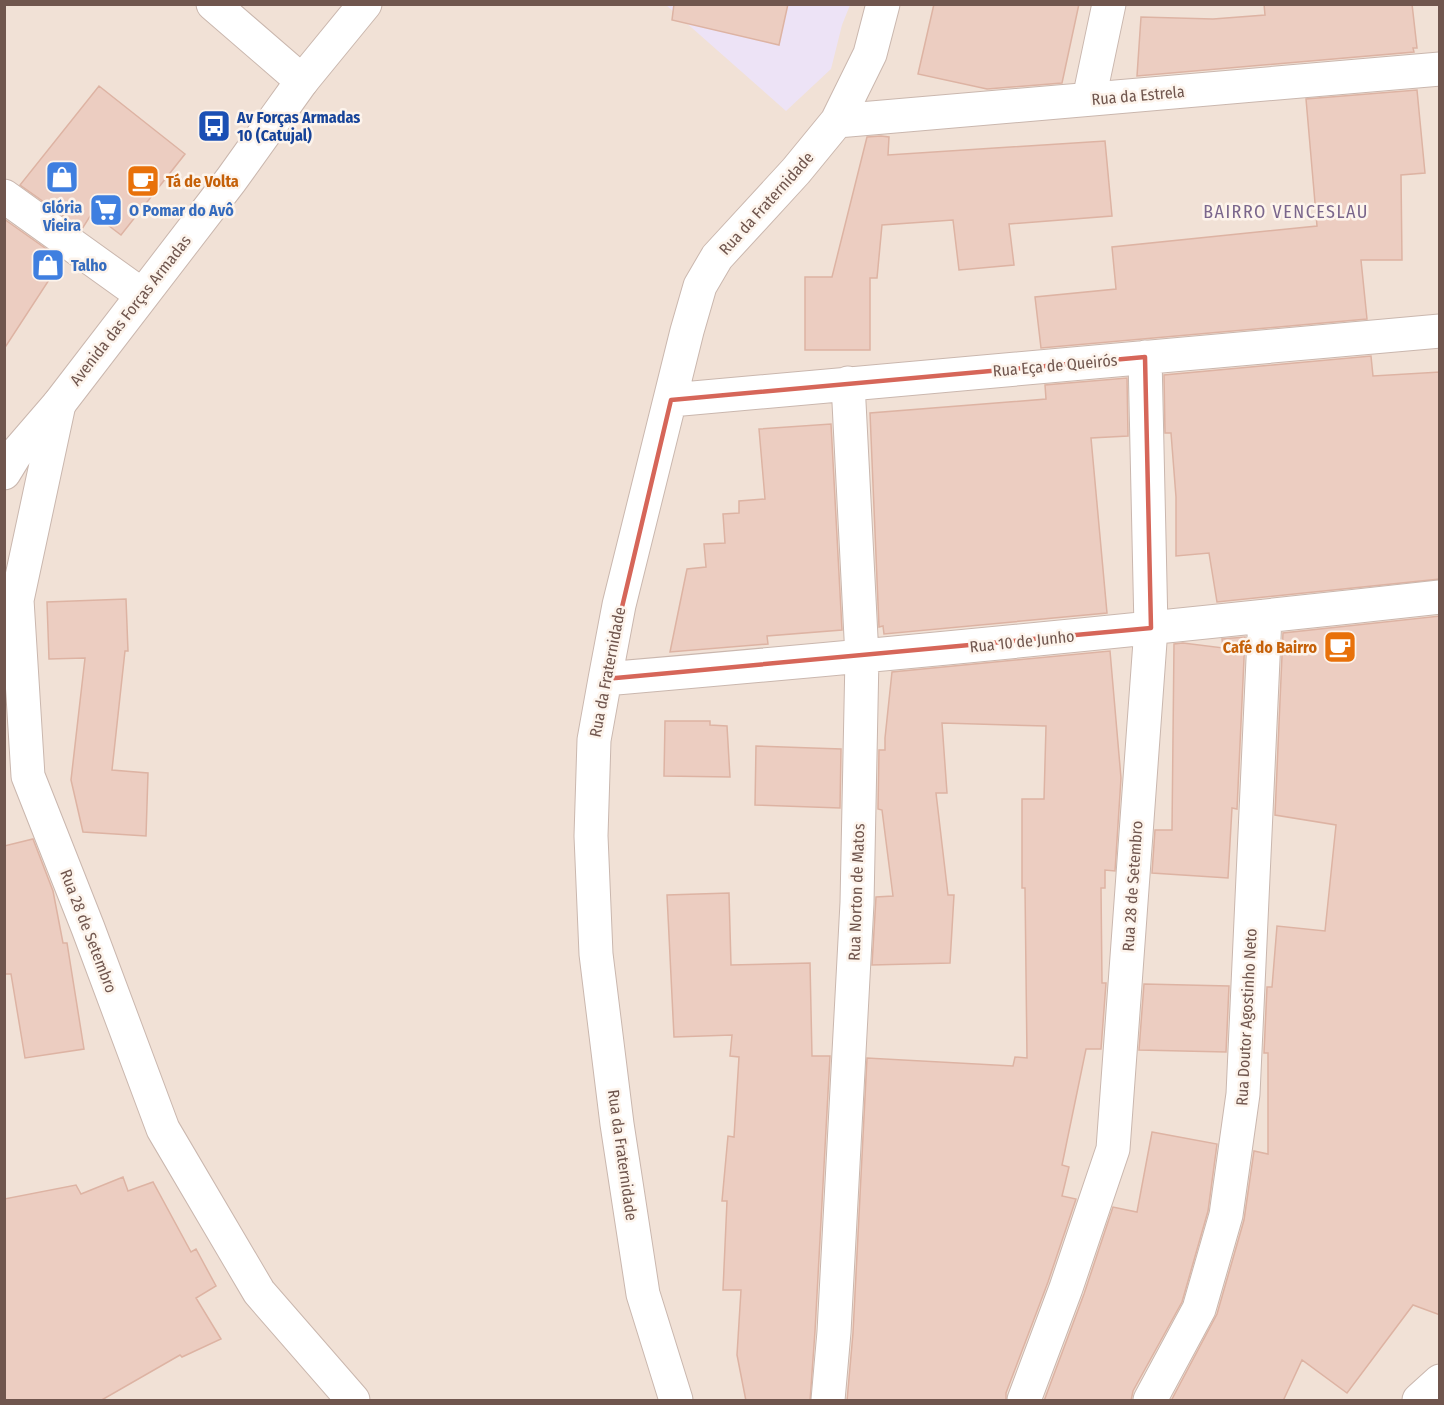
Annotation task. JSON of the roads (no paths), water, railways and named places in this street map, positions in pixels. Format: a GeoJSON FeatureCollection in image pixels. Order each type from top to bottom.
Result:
{"type":"FeatureCollection","features":[{"type":"Feature","properties":{"kind":"street"},"geometry":{"type":"LineString","coordinates":[[213,4],[302,81]]}},
{"type":"Feature","properties":{"kind":"street","name":"Avenida das Forças Armadas"},"geometry":{"type":"LineString","coordinates":[[4,473],[15,455],[59,404],[231,180],[302,81],[366,4]]}},
{"type":"Feature","properties":{"kind":"street","name":"Rua da Fraternidade"},"geometry":{"type":"LineString","coordinates":[[676,1401],[643,1294],[617,1124],[596,954],[591,836],[594,740],[620,605],[700,286],[717,257],[796,171],[837,121],[870,54],[883,4]]}},
{"type":"Feature","properties":{"kind":"street"},"geometry":{"type":"LineString","coordinates":[[1089,99],[1109,4]]}},
{"type":"Feature","properties":{"kind":"street","name":"Rua da Estrela"},"geometry":{"type":"LineString","coordinates":[[837,121],[1440,69]]}},
{"type":"Feature","properties":{"kind":"street"},"geometry":{"type":"LineString","coordinates":[[4,196],[142,295]]}},
{"type":"Feature","properties":{"kind":"street","name":"Rua Eça de Queirós"},"geometry":{"type":"LineString","coordinates":[[671,400],[1440,331]]}},
{"type":"Feature","properties":{"kind":"street","name":"Rua 28 de Setembro"},"geometry":{"type":"LineString","coordinates":[[1024,1401],[1066,1288],[1113,1149],[1151,628],[1145,357]]}},
{"type":"Feature","properties":{"kind":"street","name":"Rua Norton de Matos"},"geometry":{"type":"LineString","coordinates":[[828,1401],[834,1332],[857,903],[862,657],[848,383]]}},
{"type":"Feature","properties":{"kind":"street","name":"Rua 28 de Setembro"},"geometry":{"type":"LineString","coordinates":[[59,404],[17,600],[28,776],[163,1129],[259,1292],[353,1401]]}},
{"type":"Feature","properties":{"kind":"street","name":"Rua 10 de Junho"},"geometry":{"type":"LineString","coordinates":[[605,679],[862,657],[1440,597]]}},
{"type":"Feature","properties":{"kind":"street","name":"Rua Doutor Agostinho Neto"},"geometry":{"type":"LineString","coordinates":[[1150,1401],[1199,1309],[1227,1204],[1243,1094],[1265,616]]}},
{"type":"Feature","properties":{"kind":"street"},"geometry":{"type":"LineString","coordinates":[[1419,1401],[1440,1381]]}},
{"type":"Feature","properties":{"kind":"place","name":"Av Forças Armadas 10 (Catujal)"},"geometry":{"type":"Point","coordinates":[214,126]}},
{"type":"Feature","properties":{"kind":"place","name":"Glória Vieira"},"geometry":{"type":"Point","coordinates":[62,177]}},
{"type":"Feature","properties":{"kind":"place","name":"Tá de Volta"},"geometry":{"type":"Point","coordinates":[143,181]}},
{"type":"Feature","properties":{"kind":"place","name":"O Pomar do Avô"},"geometry":{"type":"Point","coordinates":[106,210]}},
{"type":"Feature","properties":{"kind":"place","name":"Talho"},"geometry":{"type":"Point","coordinates":[48,265]}},
{"type":"Feature","properties":{"kind":"place","name":"Café do Bairro"},"geometry":{"type":"Point","coordinates":[1340,647]}},
{"type":"Feature","properties":{"kind":"district","name":"BAIRRO VENCESLAU"},"geometry":{"type":"Point","coordinates":[1286,212]}}]}
